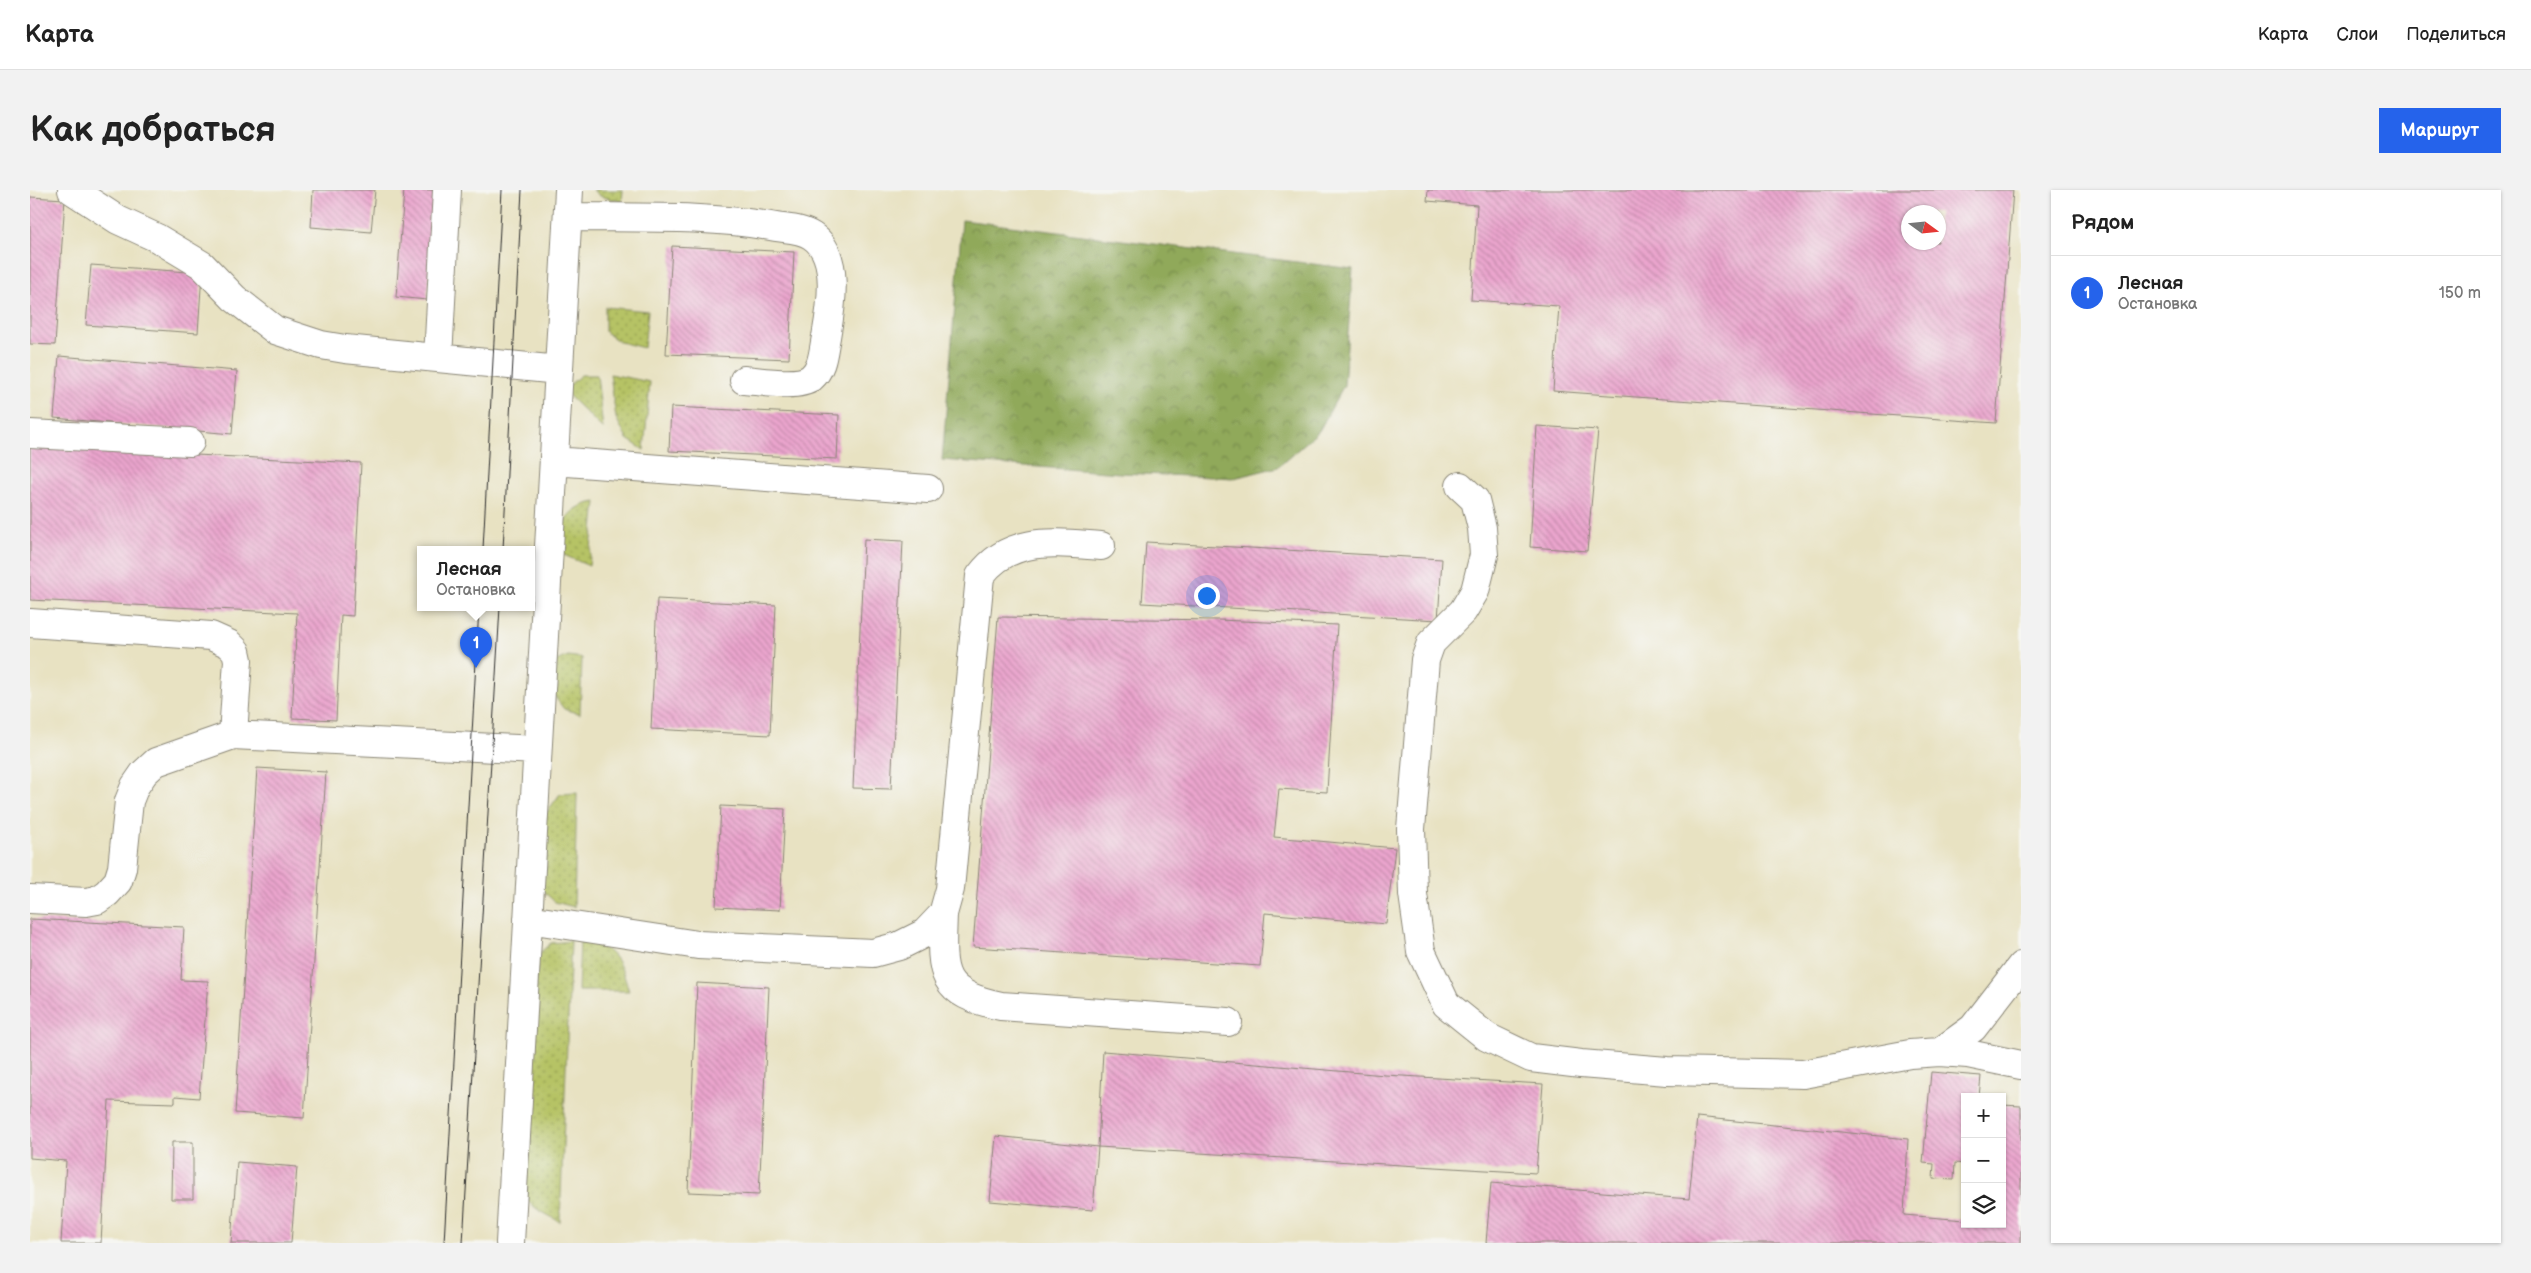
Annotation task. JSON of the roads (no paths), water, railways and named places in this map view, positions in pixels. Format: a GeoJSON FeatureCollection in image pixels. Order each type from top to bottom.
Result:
{"type":"FeatureCollection","features":[{"type":"Feature","properties":{"kind":"street"},"geometry":{"type":"LineString","coordinates":[[72,190],[118,220],[158,238],[202,265],[234,298],[275,330],[321,345],[346,349],[559,370]]}},
{"type":"Feature","properties":{"kind":"street"},"geometry":{"type":"LineString","coordinates":[[438,358],[447,190]]}},
{"type":"Feature","properties":{"kind":"street"},"geometry":{"type":"LineString","coordinates":[[510,1243],[569,190]]}},
{"type":"Feature","properties":{"kind":"street"},"geometry":{"type":"LineString","coordinates":[[568,217],[701,220],[758,224],[804,231],[814,237],[824,250],[830,272],[832,299],[820,368],[810,379],[798,383],[744,380]]}},
{"type":"Feature","properties":{"kind":"street"},"geometry":{"type":"LineString","coordinates":[[30,434],[190,442]]}},
{"type":"Feature","properties":{"kind":"street"},"geometry":{"type":"LineString","coordinates":[[554,461],[928,489]]}},
{"type":"Feature","properties":{"kind":"street"},"geometry":{"type":"LineString","coordinates":[[1460,486],[1475,500],[1482,528],[1484,555],[1475,591],[1463,611],[1431,643],[1425,660],[1411,829],[1414,894],[1421,951],[1446,1004],[1487,1037],[1531,1058],[1581,1064],[1667,1071],[1803,1074],[1892,1056],[1940,1052],[1968,1054],[2021,1065]]}},
{"type":"Feature","properties":{"kind":"street"},"geometry":{"type":"LineString","coordinates":[[1101,546],[1043,542],[1025,545],[990,563],[980,576],[950,889],[943,914],[942,957],[944,973],[953,986],[966,997],[1001,1006],[1228,1022]]}},
{"type":"Feature","properties":{"kind":"street"},"geometry":{"type":"LineString","coordinates":[[30,623],[211,636],[220,639],[236,651],[238,660],[233,735]]}},
{"type":"Feature","properties":{"kind":"street"},"geometry":{"type":"LineString","coordinates":[[30,899],[86,902],[97,900],[108,893],[118,881],[120,875],[129,801],[135,786],[144,773],[156,762],[233,735],[537,750]]}},
{"type":"Feature","properties":{"kind":"street"},"geometry":{"type":"LineString","coordinates":[[528,920],[698,945],[873,953],[899,946],[925,933],[943,914]]}},
{"type":"Feature","properties":{"kind":"street"},"geometry":{"type":"LineString","coordinates":[[1940,1052],[1973,1028],[2021,966]]}},
{"type":"Feature","properties":{"kind":"tram line"},"geometry":{"type":"LineString","coordinates":[[483,546],[502,190]]}},
{"type":"Feature","properties":{"kind":"tram line"},"geometry":{"type":"LineString","coordinates":[[503,546],[522,190]]}},
{"type":"Feature","properties":{"kind":"tram line"},"geometry":{"type":"LineString","coordinates":[[444,1243],[479,611]]}},
{"type":"Feature","properties":{"kind":"tram line"},"geometry":{"type":"LineString","coordinates":[[463,1243],[500,611]]}},
{"type":"Feature","properties":{"kind":"place","name":"Лесная"},"geometry":{"type":"Point","coordinates":[476,668]}}]}
